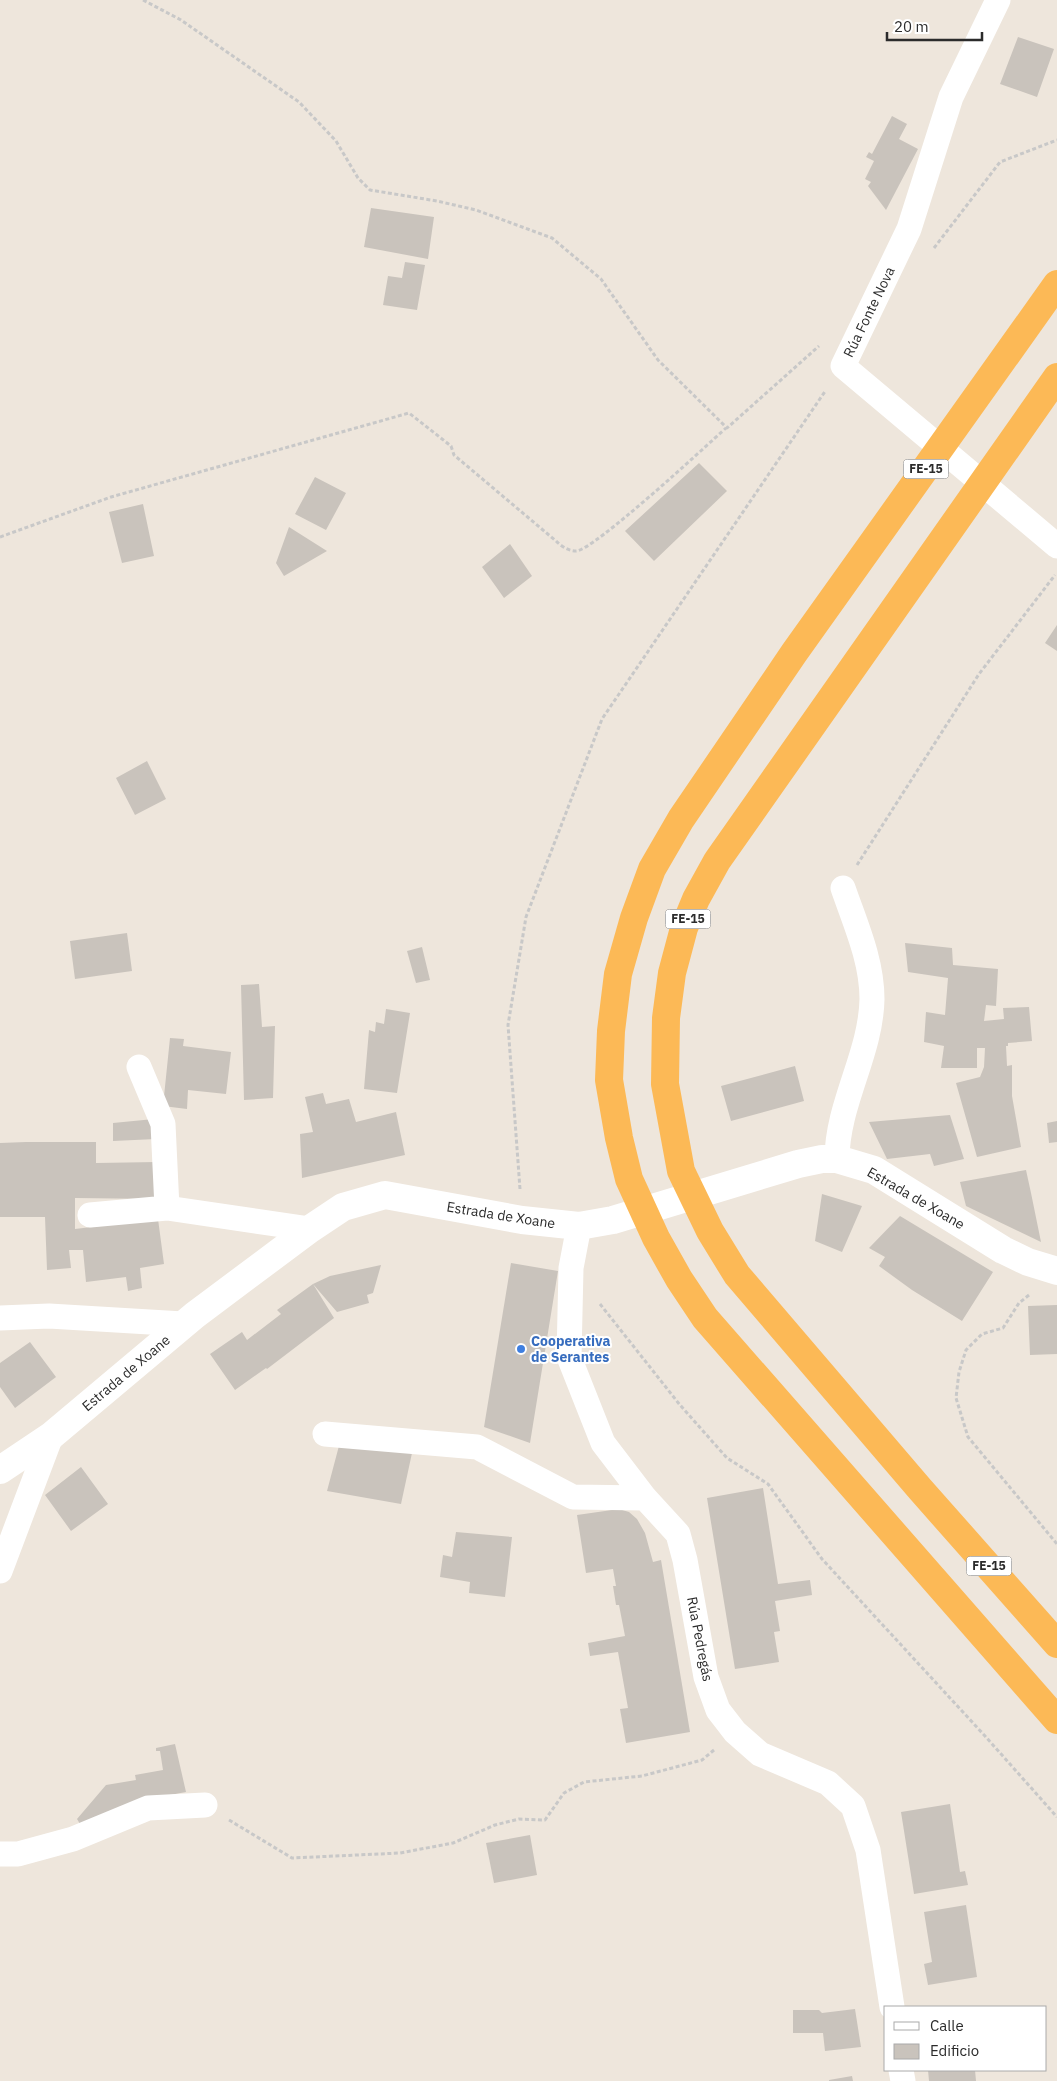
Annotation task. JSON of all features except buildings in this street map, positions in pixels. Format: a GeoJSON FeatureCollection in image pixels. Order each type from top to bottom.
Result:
{"type":"FeatureCollection","features":[{"type":"Feature","properties":{"kind":"highway","name":"FE-15"},"geometry":{"type":"LineString","coordinates":[[1057,284],[794,653],[681,819],[652,869],[634,918],[618,974],[610,1031],[609,1080],[619,1138],[629,1179],[656,1238],[679,1279],[706,1318],[1057,1720]]}},
{"type":"Feature","properties":{"kind":"highway","name":"FE-15"},"geometry":{"type":"LineString","coordinates":[[1057,376],[717,862],[696,898],[684,928],[672,973],[666,1018],[665,1084],[681,1171],[710,1231],[737,1275],[920,1489],[1057,1644]]}},
{"type":"Feature","properties":{"kind":"main road","name":"Estrada de Xoane"},"geometry":{"type":"LineString","coordinates":[[0,1470],[51,1436],[183,1324],[310,1229],[343,1206],[385,1195],[522,1220],[579,1226],[613,1220],[798,1164],[822,1159],[837,1159],[874,1170],[1003,1250],[1028,1262],[1057,1271]]}},
{"type":"Feature","properties":{"kind":"street","name":"Rúa Fonte Nova"},"geometry":{"type":"LineString","coordinates":[[998,0],[951,96],[909,229],[843,366],[1057,546]]}},
{"type":"Feature","properties":{"kind":"street"},"geometry":{"type":"LineString","coordinates":[[837,1159],[837,1146],[842,1123],[865,1041],[872,999],[866,953],[843,888]]}},
{"type":"Feature","properties":{"kind":"street"},"geometry":{"type":"LineString","coordinates":[[140,1067],[163,1124],[167,1208]]}},
{"type":"Feature","properties":{"kind":"street"},"geometry":{"type":"LineString","coordinates":[[90,1215],[167,1208],[310,1229]]}},
{"type":"Feature","properties":{"kind":"street","name":"Rúa Pedregás"},"geometry":{"type":"LineString","coordinates":[[579,1226],[571,1268],[569,1357],[603,1443],[645,1498],[678,1534],[685,1560],[706,1677],[718,1710],[735,1732],[760,1754],[828,1783],[853,1806],[868,1850],[892,2006]]}},
{"type":"Feature","properties":{"kind":"street"},"geometry":{"type":"LineString","coordinates":[[0,1318],[49,1316],[183,1324]]}},
{"type":"Feature","properties":{"kind":"street"},"geometry":{"type":"LineString","coordinates":[[325,1434],[477,1447],[573,1497],[645,1498]]}},
{"type":"Feature","properties":{"kind":"street"},"geometry":{"type":"LineString","coordinates":[[0,1572],[51,1436]]}},
{"type":"Feature","properties":{"kind":"street"},"geometry":{"type":"LineString","coordinates":[[0,1854],[18,1854],[73,1840],[148,1808],[205,1805]]}},
{"type":"Feature","properties":{"kind":"path"},"geometry":{"type":"LineString","coordinates":[[143,0],[181,20],[299,102],[336,141],[358,178],[370,190],[437,201],[476,210],[552,238],[601,279],[658,360],[726,428]]}},
{"type":"Feature","properties":{"kind":"path"},"geometry":{"type":"LineString","coordinates":[[928,256],[1000,162],[1057,140]]}},
{"type":"Feature","properties":{"kind":"path"},"geometry":{"type":"LineString","coordinates":[[0,536],[111,497],[409,413],[451,446],[454,455],[556,541],[565,548],[576,551],[617,524],[821,344]]}},
{"type":"Feature","properties":{"kind":"path"},"geometry":{"type":"LineString","coordinates":[[522,1220],[508,1025],[526,917],[602,719],[843,366]]}},
{"type":"Feature","properties":{"kind":"path"},"geometry":{"type":"LineString","coordinates":[[843,888],[979,674],[1057,573]]}},
{"type":"Feature","properties":{"kind":"path"},"geometry":{"type":"LineString","coordinates":[[571,1268],[686,1412],[727,1458],[768,1484],[822,1559],[986,1736],[1057,1817]]}},
{"type":"Feature","properties":{"kind":"path"},"geometry":{"type":"LineString","coordinates":[[1034,1291],[1019,1303],[1003,1328],[982,1334],[966,1350],[959,1372],[956,1398],[968,1437],[1057,1544]]}},
{"type":"Feature","properties":{"kind":"path"},"geometry":{"type":"LineString","coordinates":[[205,1805],[292,1858],[400,1853],[453,1843],[495,1826],[519,1819],[545,1820],[564,1793],[584,1782],[642,1776],[702,1760],[735,1732]]}},
{"type":"Feature","properties":{"kind":"place","name":"Cooperativa de Serantes"},"geometry":{"type":"Point","coordinates":[521,1349]}}]}
